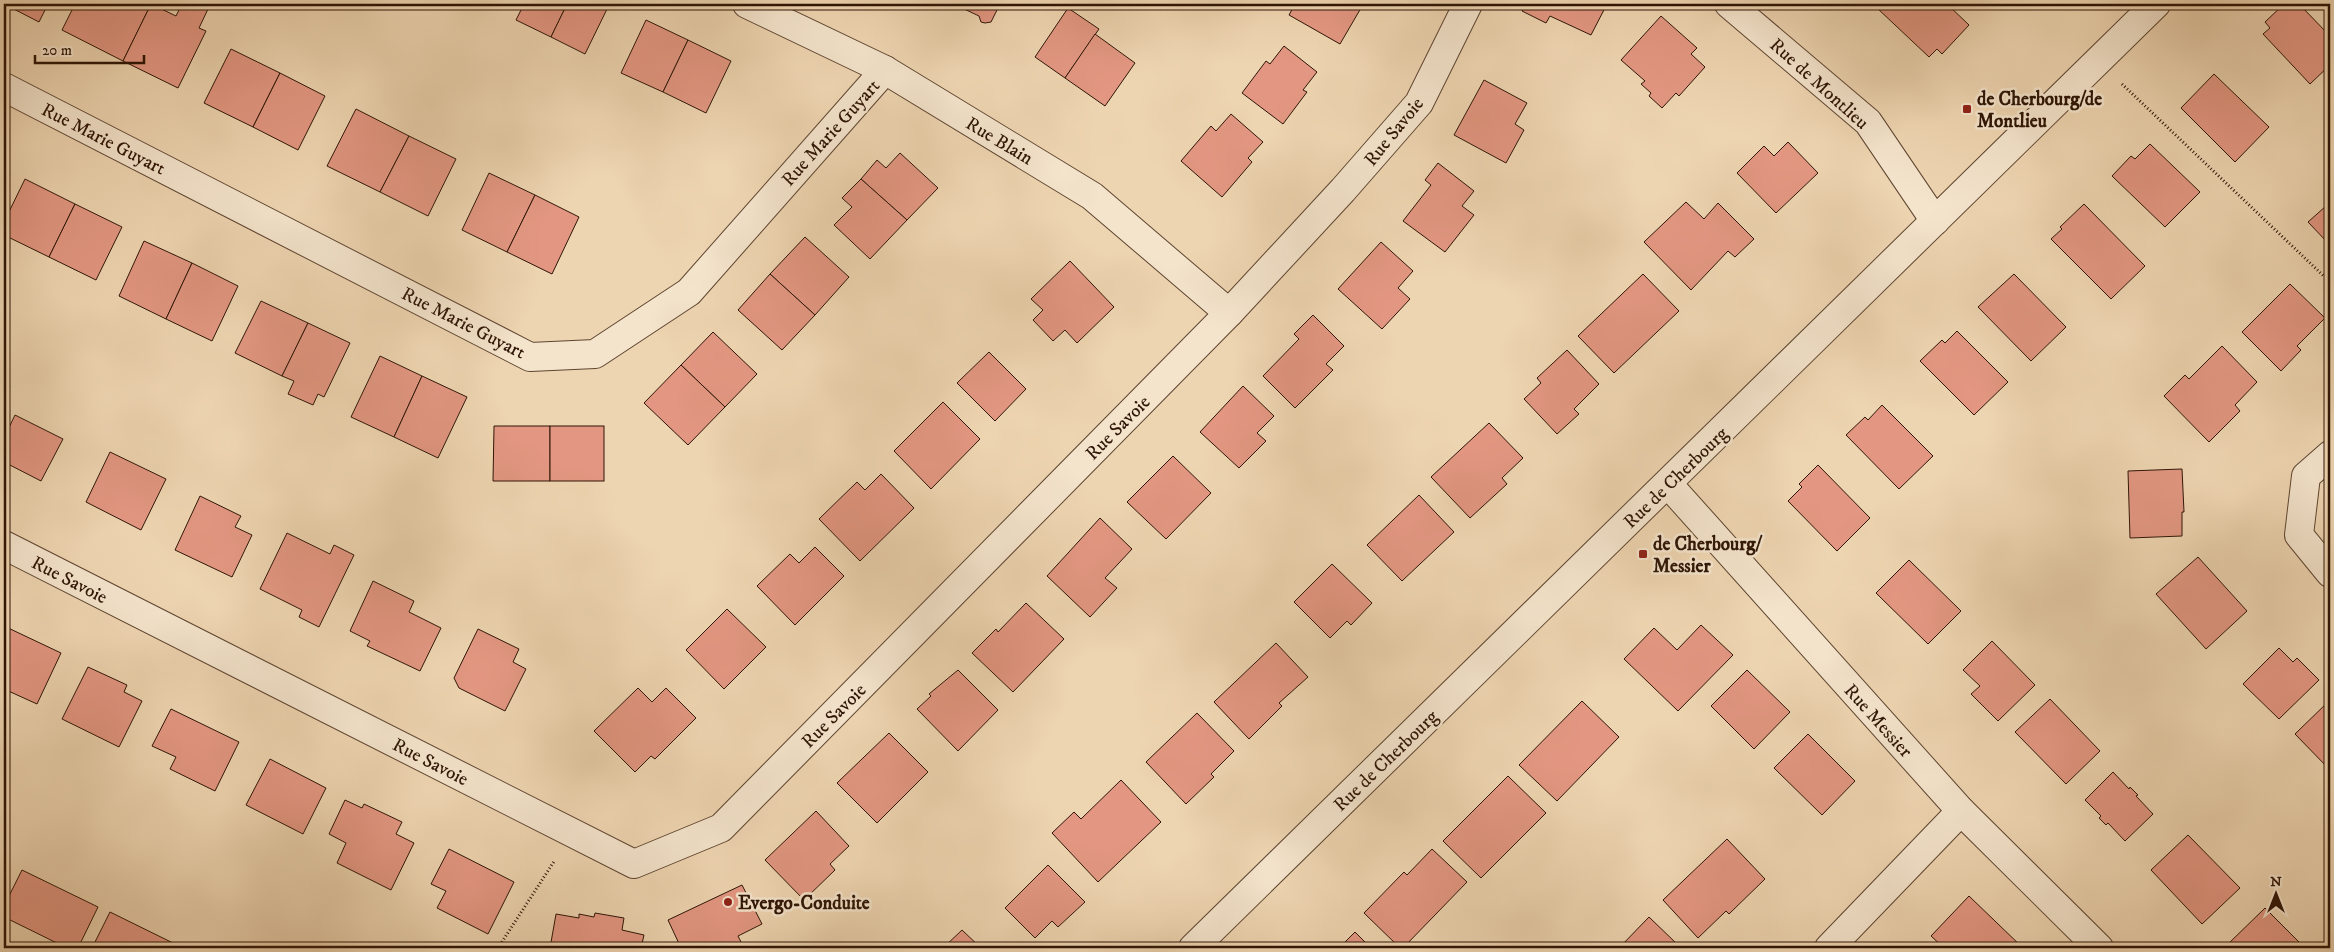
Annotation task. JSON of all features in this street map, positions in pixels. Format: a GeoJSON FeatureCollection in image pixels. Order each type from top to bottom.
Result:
{"type":"FeatureCollection","features":[{"type":"Feature","properties":{"kind":"street","name":"Rue Blain"},"geometry":{"type":"LineString","coordinates":[[747,4],[885,70],[1092,196],[1229,313]]}},
{"type":"Feature","properties":{"kind":"street","name":"Rue Savoie"},"geometry":{"type":"LineString","coordinates":[[4,546],[634,864],[721,828],[1229,313],[1344,190],[1419,103],[1468,4]]}},
{"type":"Feature","properties":{"kind":"street","name":"Rue de Montlieu"},"geometry":{"type":"LineString","coordinates":[[1729,4],[1868,122],[1935,221]]}},
{"type":"Feature","properties":{"kind":"street","name":"Rue de Cherbourg"},"geometry":{"type":"LineString","coordinates":[[1193,948],[2156,4]]}},
{"type":"Feature","properties":{"kind":"street","name":"Rue Marie Guyart"},"geometry":{"type":"LineString","coordinates":[[4,87],[530,357],[595,354],[689,292],[885,70]]}},
{"type":"Feature","properties":{"kind":"street"},"geometry":{"type":"LineString","coordinates":[[2330,456],[2306,476],[2299,535],[2330,573]]}},
{"type":"Feature","properties":{"kind":"street","name":"Rue Messier"},"geometry":{"type":"LineString","coordinates":[[1668,484],[1961,811],[2099,948]]}},
{"type":"Feature","properties":{"kind":"street"},"geometry":{"type":"LineString","coordinates":[[1829,948],[1961,811]]}},
{"type":"Feature","properties":{"kind":"path"},"geometry":{"type":"LineString","coordinates":[[2098,61],[2330,282]]}},
{"type":"Feature","properties":{"kind":"path"},"geometry":{"type":"LineString","coordinates":[[498,948],[573,832]]}},
{"type":"Feature","properties":{"kind":"building"},"geometry":{"type":"Polygon","coordinates":[[[4,4],[48,4],[39,22],[4,4]]]}},
{"type":"Feature","properties":{"kind":"building"},"geometry":{"type":"Polygon","coordinates":[[[75,4],[151,4],[123,61],[62,30],[75,4]]]}},
{"type":"Feature","properties":{"kind":"building"},"geometry":{"type":"Polygon","coordinates":[[[151,4],[176,16],[182,4],[197,4],[208,9],[199,28],[206,31],[178,88],[123,61],[151,4]]]}},
{"type":"Feature","properties":{"kind":"building"},"geometry":{"type":"Polygon","coordinates":[[[524,4],[567,4],[551,37],[516,20],[524,4]]]}},
{"type":"Feature","properties":{"kind":"building"},"geometry":{"type":"Polygon","coordinates":[[[567,4],[609,5],[585,54],[551,37],[567,4]]]}},
{"type":"Feature","properties":{"kind":"building"},"geometry":{"type":"Polygon","coordinates":[[[962,4],[1000,4],[991,22],[985,23],[981,22],[979,16],[960,7],[962,4]]]}},
{"type":"Feature","properties":{"kind":"building"},"geometry":{"type":"Polygon","coordinates":[[[1295,4],[1355,4],[1361,8],[1340,44],[1289,15],[1295,4]]]}},
{"type":"Feature","properties":{"kind":"building"},"geometry":{"type":"Polygon","coordinates":[[[1526,4],[1607,4],[1591,35],[1550,16],[1546,23],[1522,11],[1526,4]]]}},
{"type":"Feature","properties":{"kind":"building"},"geometry":{"type":"Polygon","coordinates":[[[1881,4],[1947,4],[1969,25],[1942,54],[1937,49],[1929,57],[1877,8],[1881,4]]]}},
{"type":"Feature","properties":{"kind":"building"},"geometry":{"type":"Polygon","coordinates":[[[2284,4],[2299,4],[2330,36],[2330,65],[2310,84],[2263,34],[2270,28],[2265,22],[2284,4]]]}},
{"type":"Feature","properties":{"kind":"building"},"geometry":{"type":"Polygon","coordinates":[[[1068,8],[1099,29],[1065,78],[1035,57],[1068,8]]]}},
{"type":"Feature","properties":{"kind":"building"},"geometry":{"type":"Polygon","coordinates":[[[1661,16],[1697,48],[1691,54],[1705,67],[1679,96],[1676,93],[1662,108],[1649,96],[1651,93],[1641,84],[1645,81],[1621,60],[1661,16]]]}},
{"type":"Feature","properties":{"kind":"building"},"geometry":{"type":"Polygon","coordinates":[[[646,20],[688,40],[663,92],[621,73],[646,20]]]}},
{"type":"Feature","properties":{"kind":"building"},"geometry":{"type":"Polygon","coordinates":[[[1095,34],[1135,63],[1105,106],[1065,78],[1095,34]]]}},
{"type":"Feature","properties":{"kind":"building"},"geometry":{"type":"Polygon","coordinates":[[[688,40],[731,61],[706,113],[663,92],[688,40]]]}},
{"type":"Feature","properties":{"kind":"building"},"geometry":{"type":"Polygon","coordinates":[[[1284,46],[1317,72],[1303,90],[1307,92],[1283,124],[1242,93],[1266,61],[1270,64],[1284,46]]]}},
{"type":"Feature","properties":{"kind":"building"},"geometry":{"type":"Polygon","coordinates":[[[231,49],[280,73],[253,127],[204,103],[231,49]]]}},
{"type":"Feature","properties":{"kind":"building"},"geometry":{"type":"Polygon","coordinates":[[[280,73],[325,96],[298,150],[253,127],[280,73]]]}},
{"type":"Feature","properties":{"kind":"building"},"geometry":{"type":"Polygon","coordinates":[[[2214,74],[2269,127],[2235,162],[2181,108],[2214,74]]]}},
{"type":"Feature","properties":{"kind":"building"},"geometry":{"type":"Polygon","coordinates":[[[1484,80],[1527,103],[1515,124],[1524,130],[1506,163],[1454,135],[1484,80]]]}},
{"type":"Feature","properties":{"kind":"building"},"geometry":{"type":"Polygon","coordinates":[[[356,109],[409,136],[380,192],[327,166],[356,109]]]}},
{"type":"Feature","properties":{"kind":"building"},"geometry":{"type":"Polygon","coordinates":[[[1231,114],[1263,142],[1248,158],[1252,162],[1222,197],[1181,161],[1211,126],[1216,131],[1231,114]]]}},
{"type":"Feature","properties":{"kind":"building"},"geometry":{"type":"Polygon","coordinates":[[[409,136],[456,159],[428,216],[380,192],[409,136]]]}},
{"type":"Feature","properties":{"kind":"building"},"geometry":{"type":"Polygon","coordinates":[[[1788,142],[1818,173],[1776,213],[1737,173],[1764,146],[1774,156],[1788,142]]]}},
{"type":"Feature","properties":{"kind":"building"},"geometry":{"type":"Polygon","coordinates":[[[2150,144],[2200,192],[2165,227],[2112,176],[2131,156],[2135,159],[2150,144]]]}},
{"type":"Feature","properties":{"kind":"building"},"geometry":{"type":"Polygon","coordinates":[[[900,153],[938,188],[907,220],[861,179],[877,160],[886,168],[900,153]]]}},
{"type":"Feature","properties":{"kind":"building"},"geometry":{"type":"Polygon","coordinates":[[[1438,163],[1474,191],[1462,206],[1474,215],[1445,252],[1403,221],[1431,185],[1425,180],[1438,163]]]}},
{"type":"Feature","properties":{"kind":"building"},"geometry":{"type":"Polygon","coordinates":[[[489,173],[535,195],[507,252],[462,230],[489,173]]]}},
{"type":"Feature","properties":{"kind":"building"},"geometry":{"type":"Polygon","coordinates":[[[25,179],[75,204],[49,257],[4,235],[4,222],[25,179]]]}},
{"type":"Feature","properties":{"kind":"building"},"geometry":{"type":"Polygon","coordinates":[[[861,179],[907,220],[870,259],[834,225],[852,207],[842,198],[861,179]]]}},
{"type":"Feature","properties":{"kind":"building"},"geometry":{"type":"Polygon","coordinates":[[[535,195],[579,217],[552,274],[507,252],[535,195]]]}},
{"type":"Feature","properties":{"kind":"building"},"geometry":{"type":"Polygon","coordinates":[[[1686,202],[1704,219],[1718,203],[1754,239],[1735,257],[1728,251],[1691,290],[1644,242],[1686,202]]]}},
{"type":"Feature","properties":{"kind":"building"},"geometry":{"type":"Polygon","coordinates":[[[75,204],[122,227],[96,280],[49,257],[75,204]]]}},
{"type":"Feature","properties":{"kind":"building"},"geometry":{"type":"Polygon","coordinates":[[[2084,204],[2145,266],[2111,299],[2051,239],[2062,229],[2060,227],[2084,204]]]}},
{"type":"Feature","properties":{"kind":"building"},"geometry":{"type":"Polygon","coordinates":[[[2326,206],[2330,210],[2330,241],[2328,243],[2308,222],[2326,206]]]}},
{"type":"Feature","properties":{"kind":"building"},"geometry":{"type":"Polygon","coordinates":[[[805,237],[849,277],[815,315],[770,274],[805,237]]]}},
{"type":"Feature","properties":{"kind":"building"},"geometry":{"type":"Polygon","coordinates":[[[144,241],[192,263],[166,319],[119,296],[144,241]]]}},
{"type":"Feature","properties":{"kind":"building"},"geometry":{"type":"Polygon","coordinates":[[[1381,242],[1413,271],[1398,288],[1410,299],[1382,329],[1338,289],[1381,242]]]}},
{"type":"Feature","properties":{"kind":"building"},"geometry":{"type":"Polygon","coordinates":[[[1070,261],[1114,307],[1077,343],[1065,330],[1053,341],[1033,320],[1043,310],[1031,299],[1070,261]]]}},
{"type":"Feature","properties":{"kind":"building"},"geometry":{"type":"Polygon","coordinates":[[[192,263],[238,286],[212,341],[166,319],[192,263]]]}},
{"type":"Feature","properties":{"kind":"building"},"geometry":{"type":"Polygon","coordinates":[[[770,274],[815,315],[782,350],[738,310],[770,274]]]}},
{"type":"Feature","properties":{"kind":"building"},"geometry":{"type":"Polygon","coordinates":[[[1643,274],[1679,311],[1614,373],[1578,336],[1643,274]]]}},
{"type":"Feature","properties":{"kind":"building"},"geometry":{"type":"Polygon","coordinates":[[[2014,274],[2066,327],[2031,361],[1978,307],[2014,274]]]}},
{"type":"Feature","properties":{"kind":"building"},"geometry":{"type":"Polygon","coordinates":[[[2290,284],[2325,318],[2297,346],[2301,350],[2281,371],[2242,332],[2290,284]]]}},
{"type":"Feature","properties":{"kind":"building"},"geometry":{"type":"Polygon","coordinates":[[[261,301],[308,323],[282,376],[235,353],[261,301]]]}},
{"type":"Feature","properties":{"kind":"building"},"geometry":{"type":"Polygon","coordinates":[[[1313,315],[1344,346],[1326,364],[1333,370],[1295,408],[1263,376],[1299,339],[1294,334],[1313,315]]]}},
{"type":"Feature","properties":{"kind":"building"},"geometry":{"type":"Polygon","coordinates":[[[308,323],[350,343],[324,397],[318,394],[313,405],[288,394],[294,381],[282,376],[308,323]]]}},
{"type":"Feature","properties":{"kind":"building"},"geometry":{"type":"Polygon","coordinates":[[[1957,331],[2008,382],[1974,415],[1920,361],[1942,340],[1945,343],[1957,331]]]}},
{"type":"Feature","properties":{"kind":"building"},"geometry":{"type":"Polygon","coordinates":[[[713,332],[757,374],[725,407],[681,365],[713,332]]]}},
{"type":"Feature","properties":{"kind":"building"},"geometry":{"type":"Polygon","coordinates":[[[2222,346],[2257,382],[2235,405],[2240,411],[2209,442],[2164,396],[2185,375],[2189,379],[2222,346]]]}},
{"type":"Feature","properties":{"kind":"building"},"geometry":{"type":"Polygon","coordinates":[[[1567,350],[1599,384],[1574,409],[1579,414],[1557,434],[1524,399],[1541,383],[1537,378],[1567,350]]]}},
{"type":"Feature","properties":{"kind":"building"},"geometry":{"type":"Polygon","coordinates":[[[989,352],[1026,389],[995,421],[957,383],[989,352]]]}},
{"type":"Feature","properties":{"kind":"building"},"geometry":{"type":"Polygon","coordinates":[[[380,356],[422,376],[394,437],[351,417],[380,356]]]}},
{"type":"Feature","properties":{"kind":"building"},"geometry":{"type":"Polygon","coordinates":[[[681,365],[725,407],[688,445],[644,403],[681,365]]]}},
{"type":"Feature","properties":{"kind":"building"},"geometry":{"type":"Polygon","coordinates":[[[422,376],[467,397],[438,458],[394,437],[422,376]]]}},
{"type":"Feature","properties":{"kind":"building"},"geometry":{"type":"Polygon","coordinates":[[[4,383],[10,386],[4,398],[4,383]]]}},
{"type":"Feature","properties":{"kind":"building"},"geometry":{"type":"Polygon","coordinates":[[[1243,386],[1274,416],[1257,433],[1266,441],[1239,468],[1200,432],[1243,386]]]}},
{"type":"Feature","properties":{"kind":"building"},"geometry":{"type":"Polygon","coordinates":[[[943,402],[980,439],[931,489],[894,451],[943,402]]]}},
{"type":"Feature","properties":{"kind":"building"},"geometry":{"type":"Polygon","coordinates":[[[1882,405],[1933,456],[1899,489],[1846,435],[1865,417],[1868,420],[1882,405]]]}},
{"type":"Feature","properties":{"kind":"building"},"geometry":{"type":"Polygon","coordinates":[[[15,415],[63,439],[41,481],[4,462],[4,438],[15,415]]]}},
{"type":"Feature","properties":{"kind":"building"},"geometry":{"type":"Polygon","coordinates":[[[1489,423],[1523,458],[1502,478],[1507,484],[1470,518],[1431,477],[1489,423]]]}},
{"type":"Feature","properties":{"kind":"building"},"geometry":{"type":"Polygon","coordinates":[[[494,426],[550,426],[550,481],[493,481],[494,426]]]}},
{"type":"Feature","properties":{"kind":"building"},"geometry":{"type":"Polygon","coordinates":[[[550,426],[604,426],[604,481],[550,481],[550,426]]]}},
{"type":"Feature","properties":{"kind":"building"},"geometry":{"type":"Polygon","coordinates":[[[110,452],[166,479],[141,530],[86,502],[110,452]]]}},
{"type":"Feature","properties":{"kind":"building"},"geometry":{"type":"Polygon","coordinates":[[[1173,456],[1211,493],[1166,539],[1127,502],[1173,456]]]}},
{"type":"Feature","properties":{"kind":"building"},"geometry":{"type":"Polygon","coordinates":[[[1818,465],[1870,518],[1837,551],[1788,501],[1802,487],[1799,484],[1818,465]]]}},
{"type":"Feature","properties":{"kind":"building"},"geometry":{"type":"Polygon","coordinates":[[[2182,469],[2184,512],[2182,512],[2182,536],[2130,538],[2128,471],[2182,469]]]}},
{"type":"Feature","properties":{"kind":"building"},"geometry":{"type":"Polygon","coordinates":[[[881,474],[914,508],[860,561],[819,519],[857,482],[865,490],[881,474]]]}},
{"type":"Feature","properties":{"kind":"building"},"geometry":{"type":"Polygon","coordinates":[[[1419,495],[1454,532],[1402,581],[1367,545],[1419,495]]]}},
{"type":"Feature","properties":{"kind":"building"},"geometry":{"type":"Polygon","coordinates":[[[200,496],[241,516],[235,527],[252,535],[232,577],[175,550],[200,496]]]}},
{"type":"Feature","properties":{"kind":"building"},"geometry":{"type":"Polygon","coordinates":[[[1100,518],[1132,549],[1105,578],[1117,588],[1090,617],[1047,576],[1100,518]]]}},
{"type":"Feature","properties":{"kind":"building"},"geometry":{"type":"Polygon","coordinates":[[[287,533],[330,554],[334,545],[354,555],[319,627],[299,617],[302,610],[260,589],[287,533]]]}},
{"type":"Feature","properties":{"kind":"building"},"geometry":{"type":"Polygon","coordinates":[[[815,547],[844,576],[795,625],[757,586],[790,554],[799,563],[815,547]]]}},
{"type":"Feature","properties":{"kind":"building"},"geometry":{"type":"Polygon","coordinates":[[[2198,557],[2247,611],[2206,649],[2156,594],[2198,557]]]}},
{"type":"Feature","properties":{"kind":"building"},"geometry":{"type":"Polygon","coordinates":[[[1909,560],[1961,611],[1928,644],[1876,593],[1909,560]]]}},
{"type":"Feature","properties":{"kind":"building"},"geometry":{"type":"Polygon","coordinates":[[[1332,564],[1372,603],[1351,625],[1347,621],[1330,638],[1294,602],[1332,564]]]}},
{"type":"Feature","properties":{"kind":"building"},"geometry":{"type":"Polygon","coordinates":[[[373,581],[414,601],[409,612],[441,628],[420,671],[367,646],[370,641],[350,631],[373,581]]]}},
{"type":"Feature","properties":{"kind":"building"},"geometry":{"type":"Polygon","coordinates":[[[1026,603],[1064,639],[1013,692],[972,653],[996,629],[998,632],[1026,603]]]}},
{"type":"Feature","properties":{"kind":"building"},"geometry":{"type":"Polygon","coordinates":[[[727,609],[766,647],[724,689],[686,650],[727,609]]]}},
{"type":"Feature","properties":{"kind":"building"},"geometry":{"type":"Polygon","coordinates":[[[1701,625],[1733,655],[1678,711],[1624,659],[1654,628],[1677,650],[1701,625]]]}},
{"type":"Feature","properties":{"kind":"building"},"geometry":{"type":"Polygon","coordinates":[[[4,626],[61,653],[37,704],[4,689],[4,626]]]}},
{"type":"Feature","properties":{"kind":"building"},"geometry":{"type":"Polygon","coordinates":[[[478,629],[519,649],[513,662],[526,669],[505,711],[459,688],[454,678],[478,629]]]}},
{"type":"Feature","properties":{"kind":"building"},"geometry":{"type":"Polygon","coordinates":[[[1992,641],[2035,685],[1998,721],[1971,694],[1980,686],[1963,670],[1992,641]]]}},
{"type":"Feature","properties":{"kind":"building"},"geometry":{"type":"Polygon","coordinates":[[[1276,643],[1308,677],[1279,703],[1282,706],[1249,739],[1214,702],[1276,643]]]}},
{"type":"Feature","properties":{"kind":"building"},"geometry":{"type":"Polygon","coordinates":[[[2279,648],[2293,662],[2297,658],[2319,680],[2279,719],[2243,684],[2279,648]]]}},
{"type":"Feature","properties":{"kind":"building"},"geometry":{"type":"Polygon","coordinates":[[[88,667],[127,685],[124,692],[142,701],[119,747],[62,719],[88,667]]]}},
{"type":"Feature","properties":{"kind":"building"},"geometry":{"type":"Polygon","coordinates":[[[958,670],[998,710],[958,751],[917,709],[931,696],[929,694],[958,670]]]}},
{"type":"Feature","properties":{"kind":"building"},"geometry":{"type":"Polygon","coordinates":[[[1747,670],[1790,712],[1754,749],[1711,706],[1747,670]]]}},
{"type":"Feature","properties":{"kind":"building"},"geometry":{"type":"Polygon","coordinates":[[[638,688],[652,702],[666,688],[696,718],[655,759],[651,756],[635,772],[594,731],[638,688]]]}},
{"type":"Feature","properties":{"kind":"building"},"geometry":{"type":"Polygon","coordinates":[[[2050,699],[2100,751],[2066,784],[2015,732],[2050,699]]]}},
{"type":"Feature","properties":{"kind":"building"},"geometry":{"type":"Polygon","coordinates":[[[2330,700],[2330,770],[2295,734],[2330,700]]]}},
{"type":"Feature","properties":{"kind":"building"},"geometry":{"type":"Polygon","coordinates":[[[1582,701],[1619,737],[1557,801],[1519,765],[1582,701]]]}},
{"type":"Feature","properties":{"kind":"building"},"geometry":{"type":"Polygon","coordinates":[[[171,709],[239,742],[215,791],[170,769],[176,757],[152,746],[171,709]]]}},
{"type":"Feature","properties":{"kind":"building"},"geometry":{"type":"Polygon","coordinates":[[[1197,713],[1234,751],[1211,774],[1214,777],[1186,804],[1146,762],[1197,713]]]}},
{"type":"Feature","properties":{"kind":"building"},"geometry":{"type":"Polygon","coordinates":[[[889,733],[928,772],[877,823],[837,783],[889,733]]]}},
{"type":"Feature","properties":{"kind":"building"},"geometry":{"type":"Polygon","coordinates":[[[1808,734],[1855,781],[1822,815],[1774,768],[1808,734]]]}},
{"type":"Feature","properties":{"kind":"building"},"geometry":{"type":"Polygon","coordinates":[[[270,759],[326,788],[303,834],[246,805],[270,759]]]}},
{"type":"Feature","properties":{"kind":"building"},"geometry":{"type":"Polygon","coordinates":[[[2113,772],[2129,789],[2130,787],[2138,795],[2136,796],[2153,814],[2125,841],[2108,823],[2106,825],[2099,818],[2101,816],[2085,800],[2113,772]]]}},
{"type":"Feature","properties":{"kind":"building"},"geometry":{"type":"Polygon","coordinates":[[[1508,776],[1546,813],[1481,878],[1443,841],[1508,776]]]}},
{"type":"Feature","properties":{"kind":"building"},"geometry":{"type":"Polygon","coordinates":[[[1121,780],[1161,822],[1098,882],[1052,833],[1074,812],[1081,819],[1121,780]]]}},
{"type":"Feature","properties":{"kind":"building"},"geometry":{"type":"Polygon","coordinates":[[[345,800],[362,808],[364,804],[402,822],[396,834],[414,843],[391,890],[337,863],[346,843],[329,834],[345,800]]]}},
{"type":"Feature","properties":{"kind":"building"},"geometry":{"type":"Polygon","coordinates":[[[816,811],[849,846],[830,864],[835,870],[804,900],[765,860],[816,811]]]}},
{"type":"Feature","properties":{"kind":"building"},"geometry":{"type":"Polygon","coordinates":[[[2188,835],[2240,888],[2202,924],[2151,870],[2188,835]]]}},
{"type":"Feature","properties":{"kind":"building"},"geometry":{"type":"Polygon","coordinates":[[[1727,839],[1765,879],[1729,914],[1726,911],[1698,938],[1663,900],[1727,839]]]}},
{"type":"Feature","properties":{"kind":"building"},"geometry":{"type":"Polygon","coordinates":[[[449,849],[514,882],[488,934],[437,908],[446,891],[431,884],[449,849]]]}},
{"type":"Feature","properties":{"kind":"building"},"geometry":{"type":"Polygon","coordinates":[[[1432,849],[1467,882],[1403,948],[1400,948],[1364,913],[1404,872],[1407,875],[1432,849]]]}},
{"type":"Feature","properties":{"kind":"building"},"geometry":{"type":"Polygon","coordinates":[[[1048,865],[1085,902],[1058,927],[1052,921],[1035,938],[1005,908],[1048,865]]]}},
{"type":"Feature","properties":{"kind":"building"},"geometry":{"type":"Polygon","coordinates":[[[22,870],[98,907],[78,948],[67,948],[4,917],[4,906],[22,870]]]}},
{"type":"Feature","properties":{"kind":"building","name":"Evergo-Conduite"},"geometry":{"type":"Polygon","coordinates":[[[742,885],[762,924],[738,936],[743,946],[739,948],[681,948],[668,920],[742,885]]]}},
{"type":"Feature","properties":{"kind":"building"},"geometry":{"type":"Polygon","coordinates":[[[1969,896],[2023,948],[1944,948],[1931,936],[1969,896]]]}},
{"type":"Feature","properties":{"kind":"building"},"geometry":{"type":"Polygon","coordinates":[[[2265,908],[2305,948],[2225,947],[2265,908]]]}},
{"type":"Feature","properties":{"kind":"building"},"geometry":{"type":"Polygon","coordinates":[[[110,912],[173,943],[170,948],[92,948],[110,912]]]}},
{"type":"Feature","properties":{"kind":"building"},"geometry":{"type":"Polygon","coordinates":[[[595,913],[624,918],[622,930],[644,935],[641,948],[550,948],[556,914],[579,918],[579,914],[594,917],[595,913]]]}},
{"type":"Feature","properties":{"kind":"building"},"geometry":{"type":"Polygon","coordinates":[[[1649,917],[1677,944],[1672,948],[1619,948],[1649,917]]]}},
{"type":"Feature","properties":{"kind":"building"},"geometry":{"type":"Polygon","coordinates":[[[962,930],[981,948],[943,948],[962,930]]]}},
{"type":"Feature","properties":{"kind":"building"},"geometry":{"type":"Polygon","coordinates":[[[1355,932],[1371,948],[1339,948],[1355,932]]]}},
{"type":"Feature","properties":{"kind":"place","name":"de Cherbourg/de Montlieu"},"geometry":{"type":"Point","coordinates":[1967,109]}},
{"type":"Feature","properties":{"kind":"place","name":"de Cherbourg/ Messier"},"geometry":{"type":"Point","coordinates":[1643,554]}},
{"type":"Feature","properties":{"kind":"place","name":"Evergo-Conduite"},"geometry":{"type":"Point","coordinates":[728,902]}}]}
